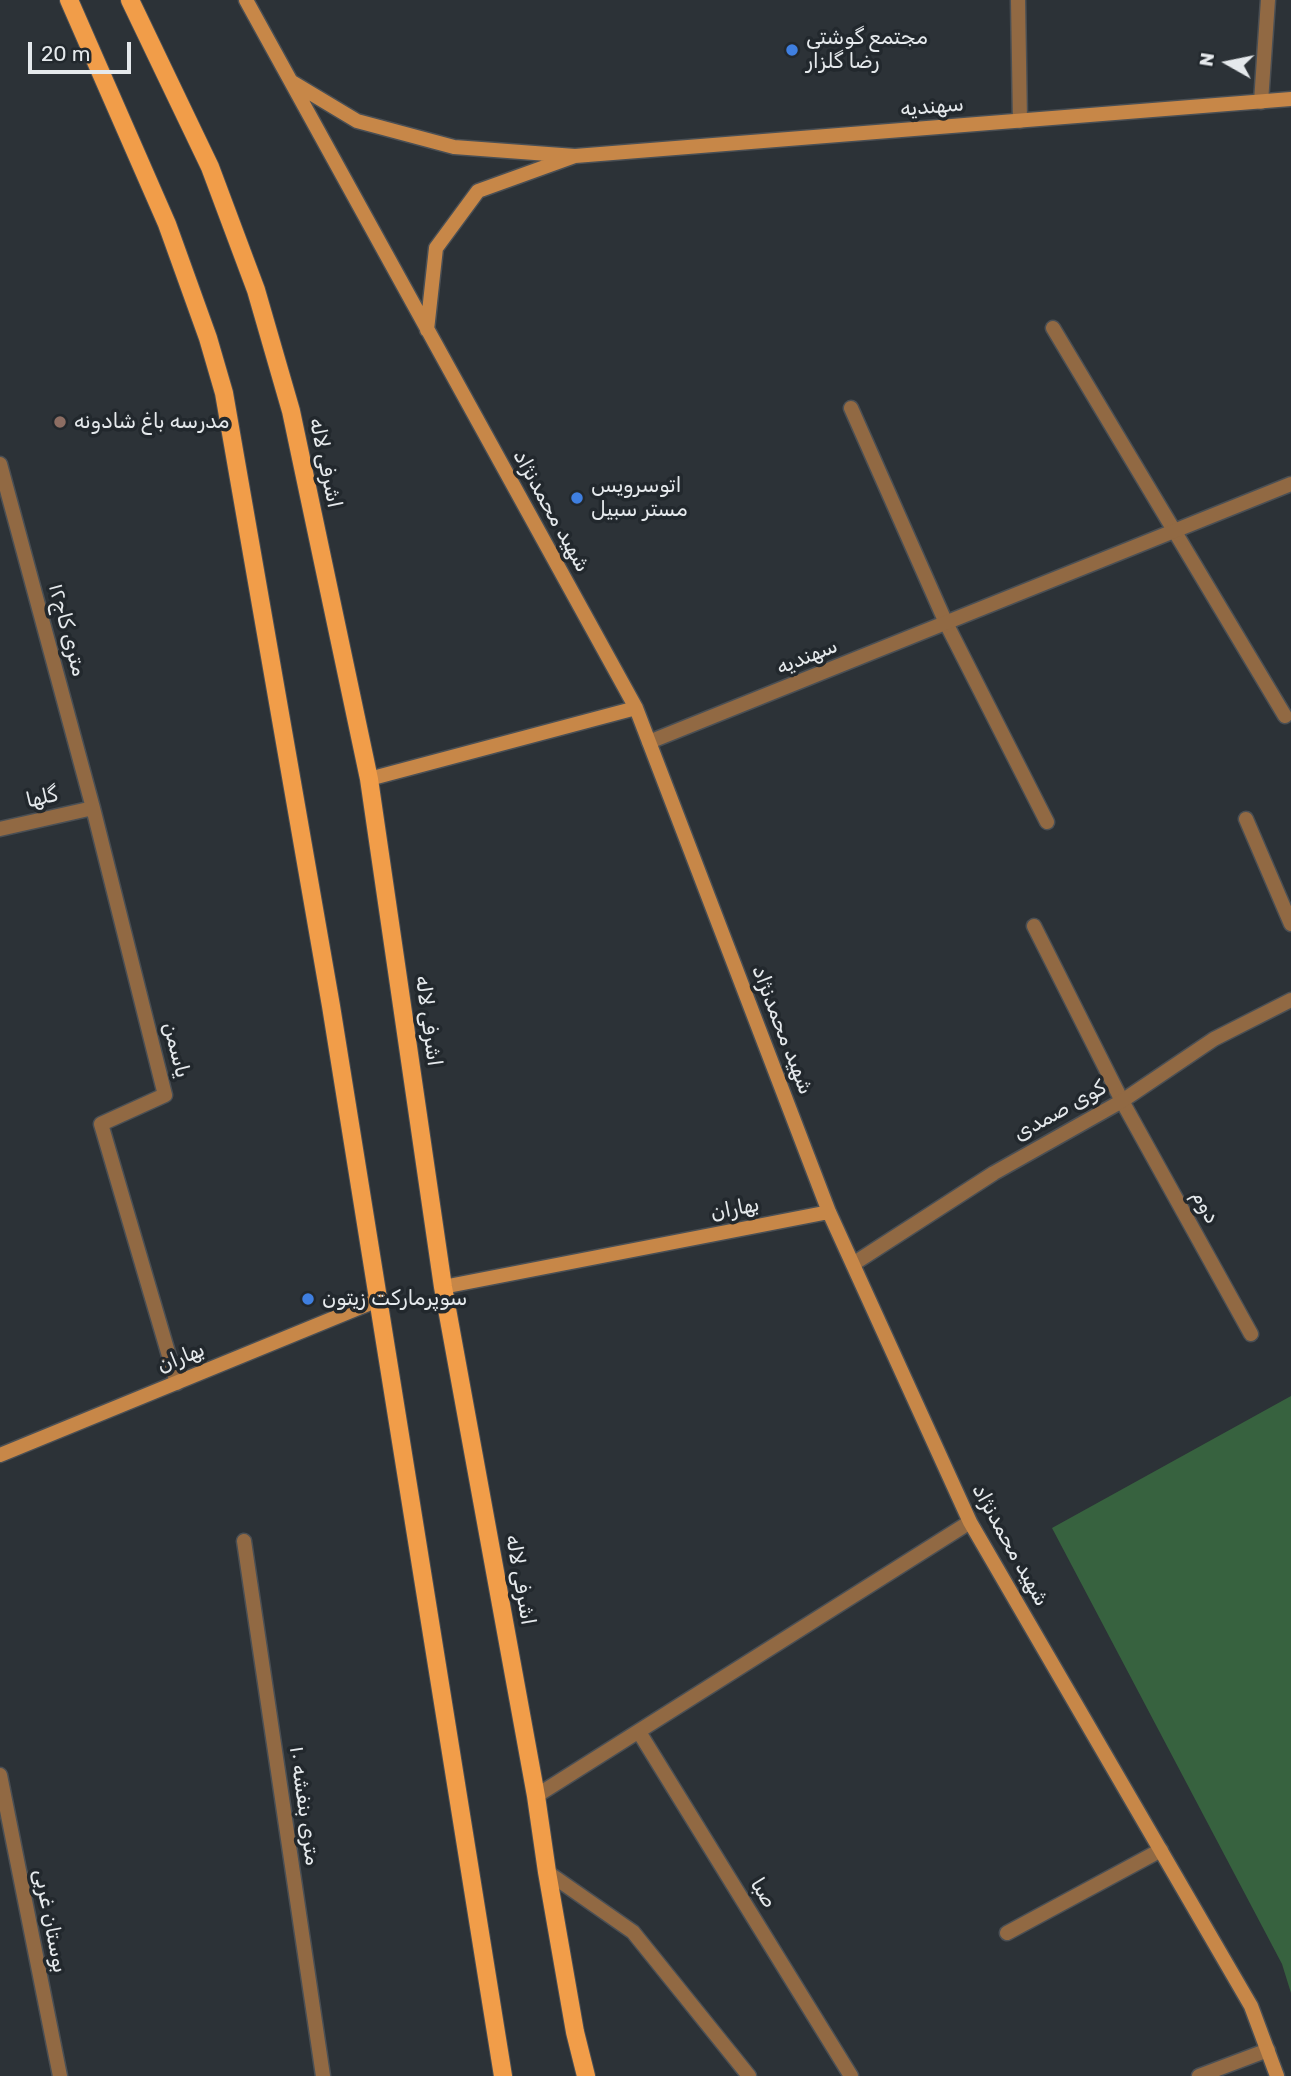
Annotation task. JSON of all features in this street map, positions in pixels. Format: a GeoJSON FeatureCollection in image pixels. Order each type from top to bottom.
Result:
{"type":"FeatureCollection","features":[{"type":"Feature","properties":{"kind":"main road"},"geometry":{"type":"LineString","coordinates":[[69,0],[167,224],[208,338],[224,393],[329,992],[503,2076]]}},
{"type":"Feature","properties":{"kind":"main road","name":"اشرفی لاله"},"geometry":{"type":"LineString","coordinates":[[130,0],[210,167],[256,290],[291,411],[369,779],[443,1287],[537,1796],[547,1872],[575,2032],[586,2076]]}},
{"type":"Feature","properties":{"kind":"main road","name":"شهید محمدنژاد"},"geometry":{"type":"LineString","coordinates":[[246,0],[636,708],[829,1212],[971,1522],[1251,2006],[1277,2076]]}},
{"type":"Feature","properties":{"kind":"main road"},"geometry":{"type":"LineString","coordinates":[[290,80],[357,121],[454,147],[575,156]]}},
{"type":"Feature","properties":{"kind":"main road","name":"سهندیه"},"geometry":{"type":"LineString","coordinates":[[575,156],[1291,99]]}},
{"type":"Feature","properties":{"kind":"main road"},"geometry":{"type":"LineString","coordinates":[[427,330],[436,248],[478,191],[575,156]]}},
{"type":"Feature","properties":{"kind":"main road"},"geometry":{"type":"LineString","coordinates":[[369,779],[636,708]]}},
{"type":"Feature","properties":{"kind":"main road","name":"بهاران"},"geometry":{"type":"LineString","coordinates":[[443,1287],[829,1212]]}},
{"type":"Feature","properties":{"kind":"main road","name":"بهاران"},"geometry":{"type":"LineString","coordinates":[[0,1455],[378,1300]]}},
{"type":"Feature","properties":{"kind":"street"},"geometry":{"type":"LineString","coordinates":[[1018,0],[1020,121]]}},
{"type":"Feature","properties":{"kind":"street"},"geometry":{"type":"LineString","coordinates":[[1261,102],[1268,0]]}},
{"type":"Feature","properties":{"kind":"street"},"geometry":{"type":"LineString","coordinates":[[1053,328],[1285,716]]}},
{"type":"Feature","properties":{"kind":"street"},"geometry":{"type":"LineString","coordinates":[[851,408],[946,623],[1047,822]]}},
{"type":"Feature","properties":{"kind":"street","name":"۱۲متری کاج"},"geometry":{"type":"LineString","coordinates":[[0,464],[93,808]]}},
{"type":"Feature","properties":{"kind":"street","name":"سهندیه"},"geometry":{"type":"LineString","coordinates":[[649,742],[1291,484]]}},
{"type":"Feature","properties":{"kind":"street","name":"گلها"},"geometry":{"type":"LineString","coordinates":[[0,829],[93,808]]}},
{"type":"Feature","properties":{"kind":"street","name":"یاسمن"},"geometry":{"type":"LineString","coordinates":[[93,808],[165,1095],[100,1124],[177,1383]]}},
{"type":"Feature","properties":{"kind":"street"},"geometry":{"type":"LineString","coordinates":[[1246,819],[1291,924]]}},
{"type":"Feature","properties":{"kind":"street","name":"دوم"},"geometry":{"type":"LineString","coordinates":[[1034,926],[1122,1101],[1251,1334]]}},
{"type":"Feature","properties":{"kind":"street","name":"کوی صمدی"},"geometry":{"type":"LineString","coordinates":[[853,1264],[994,1172],[1122,1101],[1214,1039],[1291,1000]]}},
{"type":"Feature","properties":{"kind":"street"},"geometry":{"type":"LineString","coordinates":[[537,1796],[971,1522]]}},
{"type":"Feature","properties":{"kind":"street","name":"۱۰ متری بنفشه"},"geometry":{"type":"LineString","coordinates":[[244,1541],[323,2076]]}},
{"type":"Feature","properties":{"kind":"street","name":"صبا"},"geometry":{"type":"LineString","coordinates":[[639,1732],[852,2076]]}},
{"type":"Feature","properties":{"kind":"street","name":"بوستان غربی"},"geometry":{"type":"LineString","coordinates":[[0,1775],[60,2076]]}},
{"type":"Feature","properties":{"kind":"street"},"geometry":{"type":"LineString","coordinates":[[1007,1933],[1161,1850]]}},
{"type":"Feature","properties":{"kind":"street"},"geometry":{"type":"LineString","coordinates":[[547,1872],[633,1932],[749,2076]]}},
{"type":"Feature","properties":{"kind":"street"},"geometry":{"type":"LineString","coordinates":[[1199,2076],[1268,2050]]}},
{"type":"Feature","properties":{"kind":"green space"},"geometry":{"type":"Polygon","coordinates":[[[1291,1396],[1291,1993],[1282,1964],[1052,1528],[1291,1396]]]}},
{"type":"Feature","properties":{"kind":"place","name":"مجتمع گوشتی رضا گلزار"},"geometry":{"type":"Point","coordinates":[792,50]}},
{"type":"Feature","properties":{"kind":"place","name":"مدرسه باغ شادونه"},"geometry":{"type":"Point","coordinates":[60,422]}},
{"type":"Feature","properties":{"kind":"place","name":"اتوسرویس مستر سبیل"},"geometry":{"type":"Point","coordinates":[577,498]}},
{"type":"Feature","properties":{"kind":"place","name":"سوپرمارکت زیتون"},"geometry":{"type":"Point","coordinates":[308,1299]}}]}
